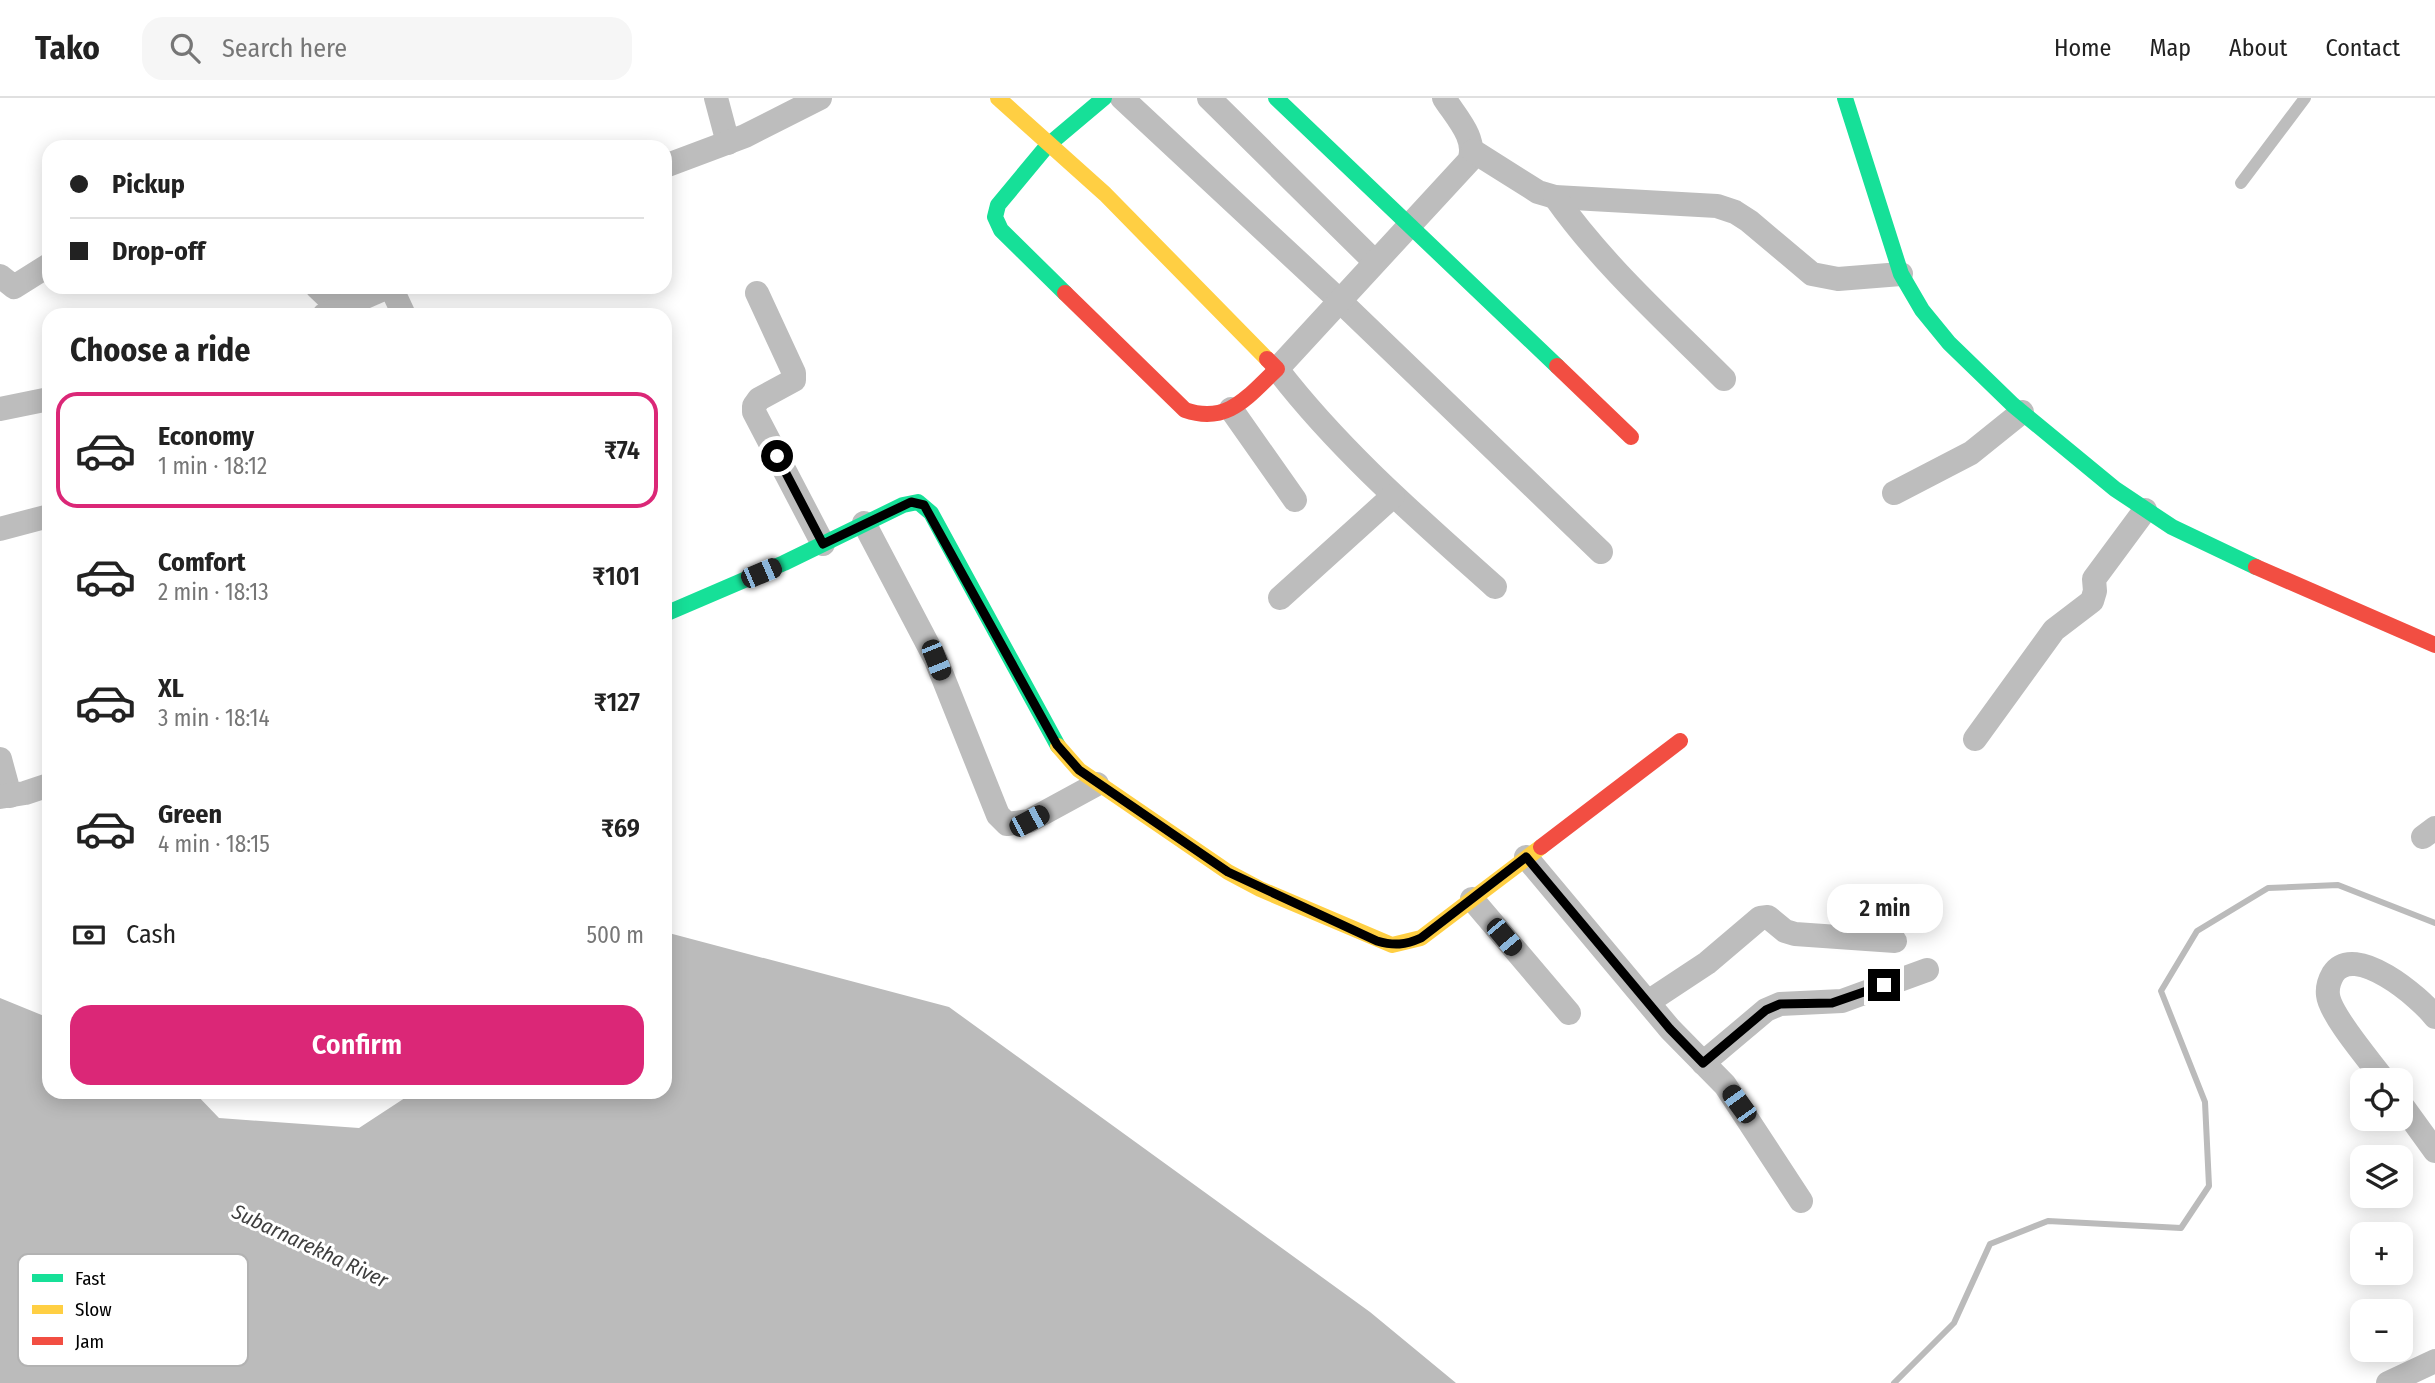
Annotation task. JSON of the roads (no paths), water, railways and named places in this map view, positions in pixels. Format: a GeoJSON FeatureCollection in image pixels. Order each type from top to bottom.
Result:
{"type":"FeatureCollection","features":[{"type":"Feature","properties":{"kind":"street"},"geometry":{"type":"LineString","coordinates":[[716,98],[728,143]]}},
{"type":"Feature","properties":{"kind":"street"},"geometry":{"type":"LineString","coordinates":[[672,163],[728,143],[820,98]]}},
{"type":"Feature","properties":{"kind":"street"},"geometry":{"type":"LineString","coordinates":[[998,98],[1047,146],[1102,192],[1277,369],[1307,407],[1393,496],[1494,587]]}},
{"type":"Feature","properties":{"kind":"street"},"geometry":{"type":"LineString","coordinates":[[1104,98],[1047,146],[998,205],[995,217],[1001,230],[1185,410],[1200,418],[1211,418],[1231,409],[1277,369],[1469,161],[1473,151],[1470,140],[1444,98]]}},
{"type":"Feature","properties":{"kind":"street"},"geometry":{"type":"LineString","coordinates":[[1122,98],[1339,300],[1601,552]]}},
{"type":"Feature","properties":{"kind":"street"},"geometry":{"type":"LineString","coordinates":[[1209,98],[1376,262]]}},
{"type":"Feature","properties":{"kind":"street"},"geometry":{"type":"LineString","coordinates":[[1276,98],[1631,437]]}},
{"type":"Feature","properties":{"kind":"street"},"geometry":{"type":"LineString","coordinates":[[1845,98],[1901,274],[1922,310],[1949,343],[2022,412],[2145,510],[2215,549],[2435,645]]}},
{"type":"Feature","properties":{"kind":"street"},"geometry":{"type":"LineString","coordinates":[[1473,151],[1538,192],[1555,197],[1717,206],[1735,212],[1811,274],[1838,279],[1901,274]]}},
{"type":"Feature","properties":{"kind":"street"},"geometry":{"type":"LineString","coordinates":[[1555,197],[1579,231],[1606,261],[1724,379]]}},
{"type":"Feature","properties":{"kind":"street"},"geometry":{"type":"LineString","coordinates":[[0,275],[14,287],[42,269]]}},
{"type":"Feature","properties":{"kind":"street"},"geometry":{"type":"LineString","coordinates":[[757,293],[794,373],[794,380],[759,399],[754,406],[754,412],[823,544]]}},
{"type":"Feature","properties":{"kind":"street"},"geometry":{"type":"LineString","coordinates":[[341,308],[373,294]]}},
{"type":"Feature","properties":{"kind":"street"},"geometry":{"type":"LineString","coordinates":[[0,409],[42,400]]}},
{"type":"Feature","properties":{"kind":"street"},"geometry":{"type":"LineString","coordinates":[[1231,409],[1295,499]]}},
{"type":"Feature","properties":{"kind":"street"},"geometry":{"type":"LineString","coordinates":[[1894,493],[1971,453],[2022,412]]}},
{"type":"Feature","properties":{"kind":"street"},"geometry":{"type":"LineString","coordinates":[[1280,598],[1393,496]]}},
{"type":"Feature","properties":{"kind":"street"},"geometry":{"type":"LineString","coordinates":[[672,611],[784,563],[911,502],[924,505],[1066,758],[1097,785],[1228,872],[1260,889],[1385,943],[1405,944],[1421,938],[1680,741]]}},
{"type":"Feature","properties":{"kind":"street"},"geometry":{"type":"LineString","coordinates":[[1975,739],[2054,630],[2092,601],[2094,579],[2145,510]]}},
{"type":"Feature","properties":{"kind":"street"},"geometry":{"type":"LineString","coordinates":[[0,529],[42,518]]}},
{"type":"Feature","properties":{"kind":"street"},"geometry":{"type":"LineString","coordinates":[[864,523],[936,660],[998,815],[1007,824],[1029,821],[1097,785]]}},
{"type":"Feature","properties":{"kind":"street"},"geometry":{"type":"LineString","coordinates":[[0,759],[5,797],[42,788]]}},
{"type":"Feature","properties":{"kind":"street"},"geometry":{"type":"LineString","coordinates":[[1526,857],[1648,1002],[1739,1104],[1801,1201]]}},
{"type":"Feature","properties":{"kind":"street"},"geometry":{"type":"LineString","coordinates":[[1472,899],[1569,1013]]}},
{"type":"Feature","properties":{"kind":"street"},"geometry":{"type":"LineString","coordinates":[[1648,1002],[1707,963],[1760,918],[1768,917],[1785,931],[1795,934],[1895,941]]}},
{"type":"Feature","properties":{"kind":"street"},"geometry":{"type":"LineString","coordinates":[[2375,1068],[2328,998],[2328,986],[2342,965],[2353,964],[2371,970],[2406,988],[2435,1017]]}},
{"type":"Feature","properties":{"kind":"street"},"geometry":{"type":"LineString","coordinates":[[1703,1063],[1766,1010],[1780,1004],[1842,1001],[1927,970]]}},
{"type":"Feature","properties":{"kind":"street"},"geometry":{"type":"LineString","coordinates":[[2413,1121],[2435,1151]]}},
{"type":"Feature","properties":{"kind":"street"},"geometry":{"type":"LineString","coordinates":[[2388,1383],[2435,1361]]}},
{"type":"Feature","properties":{"kind":"lane"},"geometry":{"type":"LineString","coordinates":[[2241,183],[2305,98]]}},
{"type":"Feature","properties":{"kind":"water","name":"Subarnarekha River"},"geometry":{"type":"Polygon","coordinates":[[[672,934],[949,1007],[1370,1312],[1456,1383],[0,1383],[0,998],[42,1015],[42,1099],[201,1099],[219,1118],[359,1128],[403,1099],[672,1099],[672,934]]]}},
{"type":"Feature","properties":{"kind":"waterway"},"geometry":{"type":"LineString","coordinates":[[1894,1383],[1954,1323],[1990,1244],[2048,1221],[2181,1228],[2209,1186],[2205,1102],[2161,991],[2197,931],[2268,888],[2338,885],[2435,923]]}}]}
